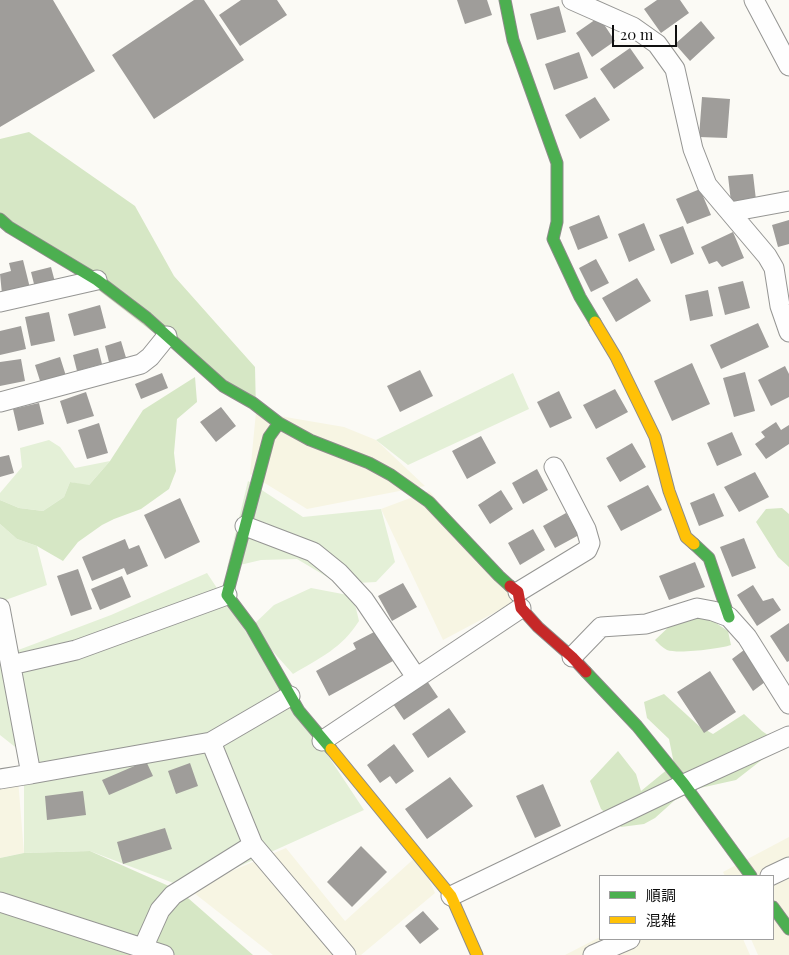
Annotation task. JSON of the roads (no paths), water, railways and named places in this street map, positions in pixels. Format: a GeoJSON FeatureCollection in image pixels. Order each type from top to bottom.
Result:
{"type":"FeatureCollection","features":[{"type":"Feature","properties":{"kind":"street"},"geometry":{"type":"LineString","coordinates":[[505,0],[509,11],[513,40],[557,163],[556,222],[553,239],[580,297],[616,357],[655,437],[668,492],[686,538],[709,558],[729,617],[747,637],[789,704]]}},
{"type":"Feature","properties":{"kind":"street"},"geometry":{"type":"LineString","coordinates":[[572,0],[590,6],[633,27],[657,44],[675,69],[693,149],[707,185],[767,256],[781,266],[780,306],[788,326]]}},
{"type":"Feature","properties":{"kind":"street"},"geometry":{"type":"LineString","coordinates":[[754,0],[789,66]]}},
{"type":"Feature","properties":{"kind":"street"},"geometry":{"type":"LineString","coordinates":[[730,212],[789,201]]}},
{"type":"Feature","properties":{"kind":"street"},"geometry":{"type":"LineString","coordinates":[[0,219],[9,228],[31,238],[97,280],[147,318],[223,386],[253,403],[279,423],[310,440],[369,463],[391,475],[429,502],[499,576],[520,600],[538,626],[572,657],[637,726],[684,784],[749,875]]}},
{"type":"Feature","properties":{"kind":"street"},"geometry":{"type":"LineString","coordinates":[[0,302],[97,280]]}},
{"type":"Feature","properties":{"kind":"street"},"geometry":{"type":"LineString","coordinates":[[0,402],[141,364],[150,357],[167,336]]}},
{"type":"Feature","properties":{"kind":"street"},"geometry":{"type":"LineString","coordinates":[[227,594],[269,437],[279,423]]}},
{"type":"Feature","properties":{"kind":"street"},"geometry":{"type":"LineString","coordinates":[[322,741],[416,677],[587,550],[590,543],[586,530],[554,467]]}},
{"type":"Feature","properties":{"kind":"street"},"geometry":{"type":"LineString","coordinates":[[245,526],[313,552],[339,574],[364,600],[416,677]]}},
{"type":"Feature","properties":{"kind":"street"},"geometry":{"type":"LineString","coordinates":[[11,665],[76,650],[227,594]]}},
{"type":"Feature","properties":{"kind":"street"},"geometry":{"type":"LineString","coordinates":[[227,594],[251,627],[299,712],[451,896],[477,955]]}},
{"type":"Feature","properties":{"kind":"street"},"geometry":{"type":"LineString","coordinates":[[0,608],[31,774]]}},
{"type":"Feature","properties":{"kind":"street"},"geometry":{"type":"LineString","coordinates":[[572,657],[601,627],[646,624],[697,608],[729,617]]}},
{"type":"Feature","properties":{"kind":"street"},"geometry":{"type":"LineString","coordinates":[[0,779],[211,742],[290,696]]}},
{"type":"Feature","properties":{"kind":"street"},"geometry":{"type":"LineString","coordinates":[[451,896],[684,784],[789,736]]}},
{"type":"Feature","properties":{"kind":"street"},"geometry":{"type":"LineString","coordinates":[[211,742],[253,845],[346,955]]}},
{"type":"Feature","properties":{"kind":"street"},"geometry":{"type":"LineString","coordinates":[[143,948],[160,910],[173,895],[253,845]]}},
{"type":"Feature","properties":{"kind":"street"},"geometry":{"type":"LineString","coordinates":[[772,875],[789,867]]}},
{"type":"Feature","properties":{"kind":"street"},"geometry":{"type":"LineString","coordinates":[[0,902],[164,955]]}},
{"type":"Feature","properties":{"kind":"street"},"geometry":{"type":"LineString","coordinates":[[774,908],[789,929]]}},
{"type":"Feature","properties":{"kind":"street"},"geometry":{"type":"LineString","coordinates":[[594,955],[628,940]]}}]}
